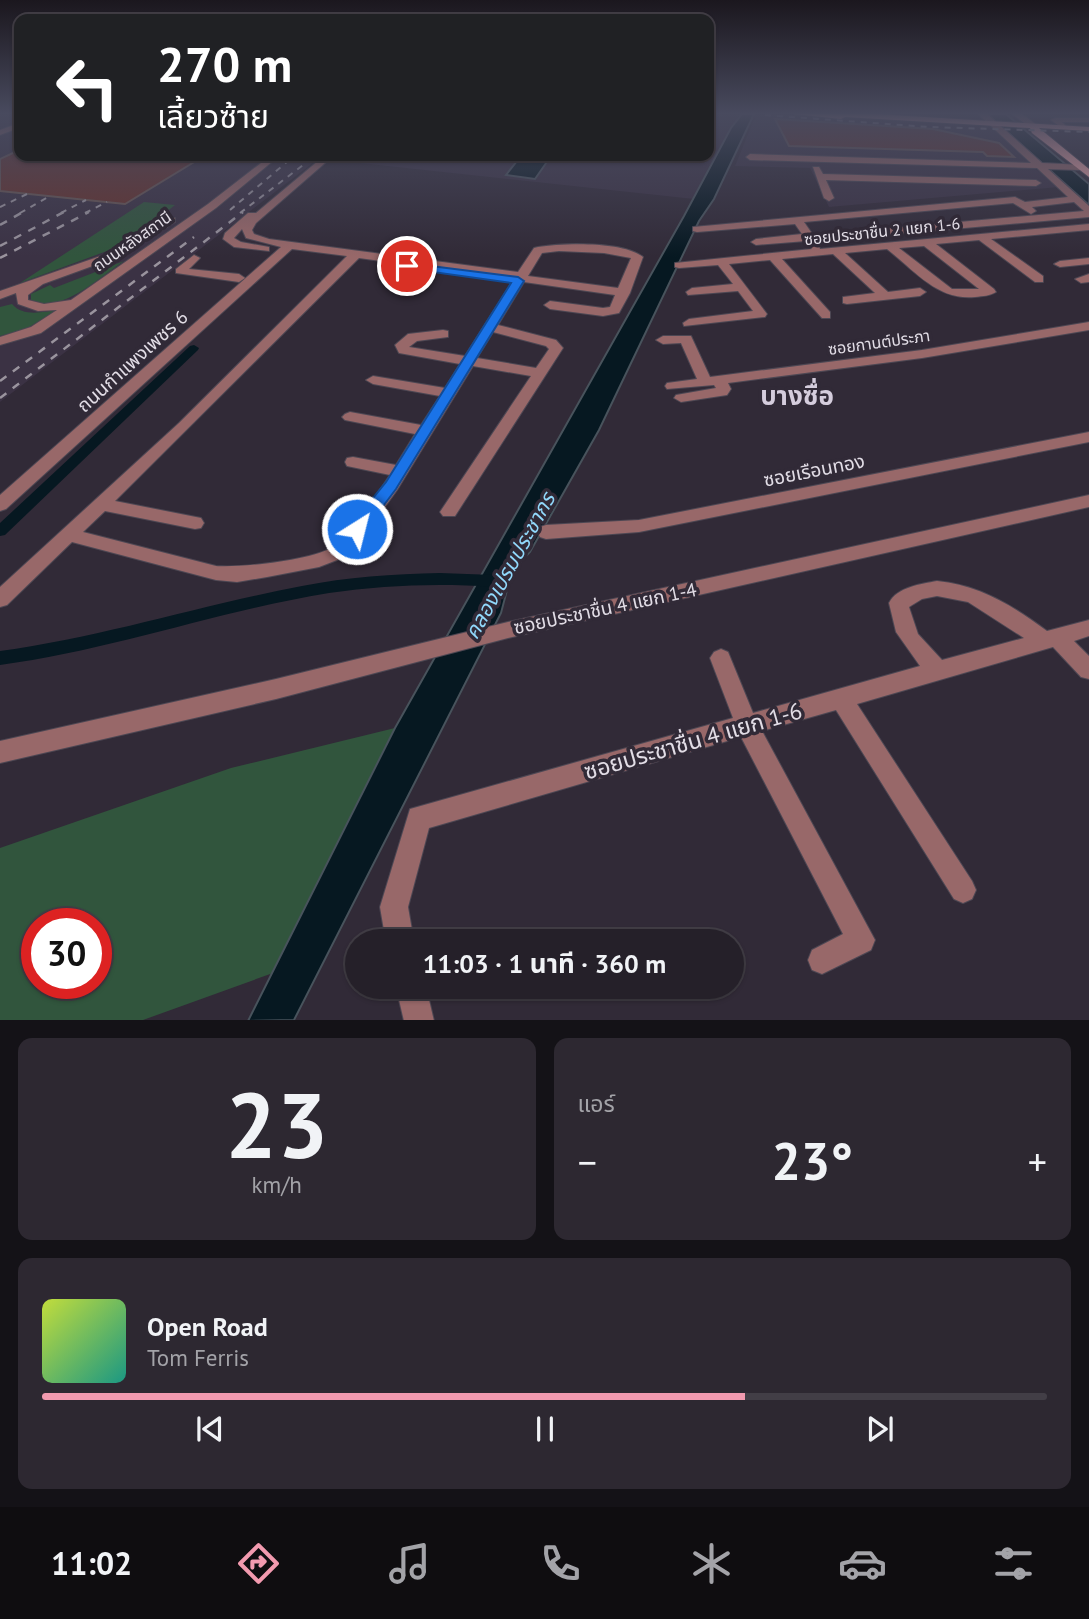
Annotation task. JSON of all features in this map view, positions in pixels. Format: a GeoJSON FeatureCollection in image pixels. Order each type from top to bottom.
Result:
{"type":"FeatureCollection","features":[{"type":"Feature","properties":{"kind":"main road"},"geometry":{"type":"LineString","coordinates":[[1080,166],[1089,174]]}},
{"type":"Feature","properties":{"kind":"street","name":"ถนนหลังสถานี"},"geometry":{"type":"LineString","coordinates":[[0,295],[131,247],[255,162]]}},
{"type":"Feature","properties":{"kind":"street","name":"ถนนหลังสถานี"},"geometry":{"type":"LineString","coordinates":[[0,341],[36,330],[212,206],[267,162]]}},
{"type":"Feature","properties":{"kind":"street"},"geometry":{"type":"LineString","coordinates":[[322,162],[246,220],[228,239],[238,244],[354,256],[624,293]]}},
{"type":"Feature","properties":{"kind":"street"},"geometry":{"type":"LineString","coordinates":[[813,162],[829,198]]}},
{"type":"Feature","properties":{"kind":"street"},"geometry":{"type":"LineString","coordinates":[[886,162],[901,183]]}},
{"type":"Feature","properties":{"kind":"street"},"geometry":{"type":"LineString","coordinates":[[981,162],[1000,182]]}},
{"type":"Feature","properties":{"kind":"street"},"geometry":{"type":"LineString","coordinates":[[999,162],[1080,166]]}},
{"type":"Feature","properties":{"kind":"street"},"geometry":{"type":"LineString","coordinates":[[1036,162],[1089,212]]}},
{"type":"Feature","properties":{"kind":"street"},"geometry":{"type":"LineString","coordinates":[[819,177],[901,183],[1036,183]]}},
{"type":"Feature","properties":{"kind":"street"},"geometry":{"type":"LineString","coordinates":[[277,198],[252,221],[247,230],[250,236],[257,240],[281,247]]}},
{"type":"Feature","properties":{"kind":"street"},"geometry":{"type":"LineString","coordinates":[[697,229],[797,221],[801,218],[1076,199]]}},
{"type":"Feature","properties":{"kind":"street"},"geometry":{"type":"LineString","coordinates":[[1019,203],[1054,230]]}},
{"type":"Feature","properties":{"kind":"street"},"geometry":{"type":"LineString","coordinates":[[756,242],[1089,212]]}},
{"type":"Feature","properties":{"kind":"street"},"geometry":{"type":"LineString","coordinates":[[797,221],[821,253]]}},
{"type":"Feature","properties":{"kind":"street","name":"ซอยประชาชื่น 2 แยก 1-6"},"geometry":{"type":"LineString","coordinates":[[679,265],[1089,227]]}},
{"type":"Feature","properties":{"kind":"street"},"geometry":{"type":"LineString","coordinates":[[981,237],[1039,279]]}},
{"type":"Feature","properties":{"kind":"street"},"geometry":{"type":"LineString","coordinates":[[890,246],[948,292],[990,292],[926,242]]}},
{"type":"Feature","properties":{"kind":"street","name":"ถนนกำแพงเพชร 6"},"geometry":{"type":"LineString","coordinates":[[0,494],[239,278],[281,247]]}},
{"type":"Feature","properties":{"kind":"street","name":"ถนนกำแพงเพชร 6"},"geometry":{"type":"LineString","coordinates":[[0,505],[281,247]]}},
{"type":"Feature","properties":{"kind":"street"},"geometry":{"type":"LineString","coordinates":[[70,535],[216,573],[237,575],[319,560],[343,550],[400,471],[538,250],[550,247],[635,255],[638,261],[624,293],[610,313],[550,305]]}},
{"type":"Feature","properties":{"kind":"street"},"geometry":{"type":"LineString","coordinates":[[836,251],[884,295]]}},
{"type":"Feature","properties":{"kind":"street"},"geometry":{"type":"LineString","coordinates":[[0,599],[102,504],[354,256]]}},
{"type":"Feature","properties":{"kind":"street"},"geometry":{"type":"LineString","coordinates":[[774,257],[826,315]]}},
{"type":"Feature","properties":{"kind":"street"},"geometry":{"type":"LineString","coordinates":[[194,258],[180,271],[239,278]]}},
{"type":"Feature","properties":{"kind":"street"},"geometry":{"type":"LineString","coordinates":[[1060,264],[1089,261]]}},
{"type":"Feature","properties":{"kind":"street"},"geometry":{"type":"LineString","coordinates":[[689,323],[761,314],[722,262]]}},
{"type":"Feature","properties":{"kind":"street"},"geometry":{"type":"LineString","coordinates":[[42,280],[22,294],[22,301],[28,306],[40,308],[78,300]]}},
{"type":"Feature","properties":{"kind":"street"},"geometry":{"type":"LineString","coordinates":[[692,292],[741,287]]}},
{"type":"Feature","properties":{"kind":"street"},"geometry":{"type":"LineString","coordinates":[[847,300],[920,292]]}},
{"type":"Feature","properties":{"kind":"street"},"geometry":{"type":"LineString","coordinates":[[449,512],[556,348],[555,345],[506,333],[490,326]]}},
{"type":"Feature","properties":{"kind":"street","name":"ซอยกานต์ประภา"},"geometry":{"type":"LineString","coordinates":[[712,380],[922,354],[1089,327]]}},
{"type":"Feature","properties":{"kind":"street"},"geometry":{"type":"LineString","coordinates":[[443,334],[412,337],[402,345],[404,350],[538,373]]}},
{"type":"Feature","properties":{"kind":"street"},"geometry":{"type":"LineString","coordinates":[[663,340],[686,339],[712,380],[724,389],[722,392],[677,392]]}},
{"type":"Feature","properties":{"kind":"street"},"geometry":{"type":"LineString","coordinates":[[373,380],[449,393]]}},
{"type":"Feature","properties":{"kind":"street"},"geometry":{"type":"LineString","coordinates":[[349,417],[425,431]]}},
{"type":"Feature","properties":{"kind":"street","name":"ซอยเรือนทอง"},"geometry":{"type":"LineString","coordinates":[[547,532],[639,526],[1089,437]]}},
{"type":"Feature","properties":{"kind":"street"},"geometry":{"type":"LineString","coordinates":[[353,461],[400,471]]}},
{"type":"Feature","properties":{"kind":"street","name":"ซอยประชาชื่น 4 แยก 1-4"},"geometry":{"type":"LineString","coordinates":[[0,752],[276,689],[508,629],[1089,501]]}},
{"type":"Feature","properties":{"kind":"street"},"geometry":{"type":"LineString","coordinates":[[102,504],[195,523]]}},
{"type":"Feature","properties":{"kind":"street"},"geometry":{"type":"LineString","coordinates":[[938,670],[909,642],[899,618],[899,603],[908,596],[928,590],[961,589],[1050,639],[1089,670]]}},
{"type":"Feature","properties":{"kind":"street","name":"ซอยประชาชื่น 4 แยก 1-6"},"geometry":{"type":"LineString","coordinates":[[398,929],[394,907],[419,818],[1089,628]]}},
{"type":"Feature","properties":{"kind":"street"},"geometry":{"type":"LineString","coordinates":[[721,658],[747,726],[861,940],[821,960]]}},
{"type":"Feature","properties":{"kind":"street"},"geometry":{"type":"LineString","coordinates":[[842,699],[962,890]]}},
{"type":"Feature","properties":{"kind":"street"},"geometry":{"type":"LineString","coordinates":[[414,999],[419,1020]]}},
{"type":"Feature","properties":{"kind":"shaded area"},"geometry":{"type":"Polygon","coordinates":[[[0,162],[315,162],[0,402],[0,162]]]}},
{"type":"Feature","properties":{"kind":"shaded area"},"geometry":{"type":"Polygon","coordinates":[[[347,162],[713,162],[694,199],[347,162]]]}},
{"type":"Feature","properties":{"kind":"shaded area"},"geometry":{"type":"Polygon","coordinates":[[[737,162],[1030,162],[1028,163],[1059,187],[829,207],[810,168],[735,166],[737,162]]]}},
{"type":"Feature","properties":{"kind":"green space"},"geometry":{"type":"Polygon","coordinates":[[[144,202],[175,205],[126,244],[20,283],[144,202]]]}},
{"type":"Feature","properties":{"kind":"green space"},"geometry":{"type":"Polygon","coordinates":[[[124,261],[67,298],[43,303],[31,300],[31,294],[50,285],[54,288],[124,261]]]}},
{"type":"Feature","properties":{"kind":"green space"},"geometry":{"type":"Polygon","coordinates":[[[12,304],[27,312],[57,310],[26,329],[0,336],[0,307],[12,304]]]}},
{"type":"Feature","properties":{"kind":"green space"},"geometry":{"type":"Polygon","coordinates":[[[395,728],[273,973],[143,1020],[0,1020],[0,848],[231,768],[395,728]]]}},
{"type":"Feature","properties":{"kind":"water"},"geometry":{"type":"Polygon","coordinates":[[[517,162],[547,162],[535,179],[506,175],[517,162]]]}},
{"type":"Feature","properties":{"kind":"water","name":"คลองเปรมประชากร"},"geometry":{"type":"Polygon","coordinates":[[[713,162],[732,162],[714,199],[699,221],[599,430],[530,552],[512,571],[501,613],[294,1020],[249,1020],[395,728],[713,162]]]}},
{"type":"Feature","properties":{"kind":"water"},"geometry":{"type":"Polygon","coordinates":[[[1040,162],[1062,162],[1089,184],[1089,205],[1040,162]]]}},
{"type":"Feature","properties":{"kind":"building"},"geometry":{"type":"Polygon","coordinates":[[[0,162],[195,162],[125,204],[0,191],[0,162]]]}},
{"type":"Feature","properties":{"kind":"waterway"},"geometry":{"type":"LineString","coordinates":[[0,531],[194,348]]}},
{"type":"Feature","properties":{"kind":"waterway","name":"คลองเปรมประชากร"},"geometry":{"type":"LineString","coordinates":[[0,658],[70,647],[242,605],[331,587],[412,579],[494,581]]}},
{"type":"Feature","properties":{"kind":"railway"},"geometry":{"type":"LineString","coordinates":[[230,210],[287,162]]}},
{"type":"Feature","properties":{"kind":"railway"},"geometry":{"type":"LineString","coordinates":[[240,213],[308,162]]}},
{"type":"Feature","properties":{"kind":"railway"},"geometry":{"type":"LineString","coordinates":[[0,207],[27,194]]}},
{"type":"Feature","properties":{"kind":"railway"},"geometry":{"type":"LineString","coordinates":[[20,213],[50,196]]}},
{"type":"Feature","properties":{"kind":"railway"},"geometry":{"type":"LineString","coordinates":[[61,213],[86,200]]}},
{"type":"Feature","properties":{"kind":"railway"},"geometry":{"type":"LineString","coordinates":[[85,213],[107,202]]}},
{"type":"Feature","properties":{"kind":"railway"},"geometry":{"type":"LineString","coordinates":[[0,225],[23,212]]}},
{"type":"Feature","properties":{"kind":"railway"},"geometry":{"type":"LineString","coordinates":[[0,246],[64,212]]}},
{"type":"Feature","properties":{"kind":"railway"},"geometry":{"type":"LineString","coordinates":[[0,258],[89,212]]}},
{"type":"Feature","properties":{"kind":"railway"},"geometry":{"type":"LineString","coordinates":[[0,398],[243,212]]}},
{"type":"Feature","properties":{"kind":"railway"},"geometry":{"type":"LineString","coordinates":[[0,381],[194,237]]}},
{"type":"Feature","properties":{"kind":"district","name":"บางซื่อ"},"geometry":{"type":"Point","coordinates":[797,396]}},
{"type":"Feature","properties":{"kind":"route"},"geometry":{"type":"LineString","coordinates":[[357,529],[391,485],[518,281],[407,266]]}}]}
